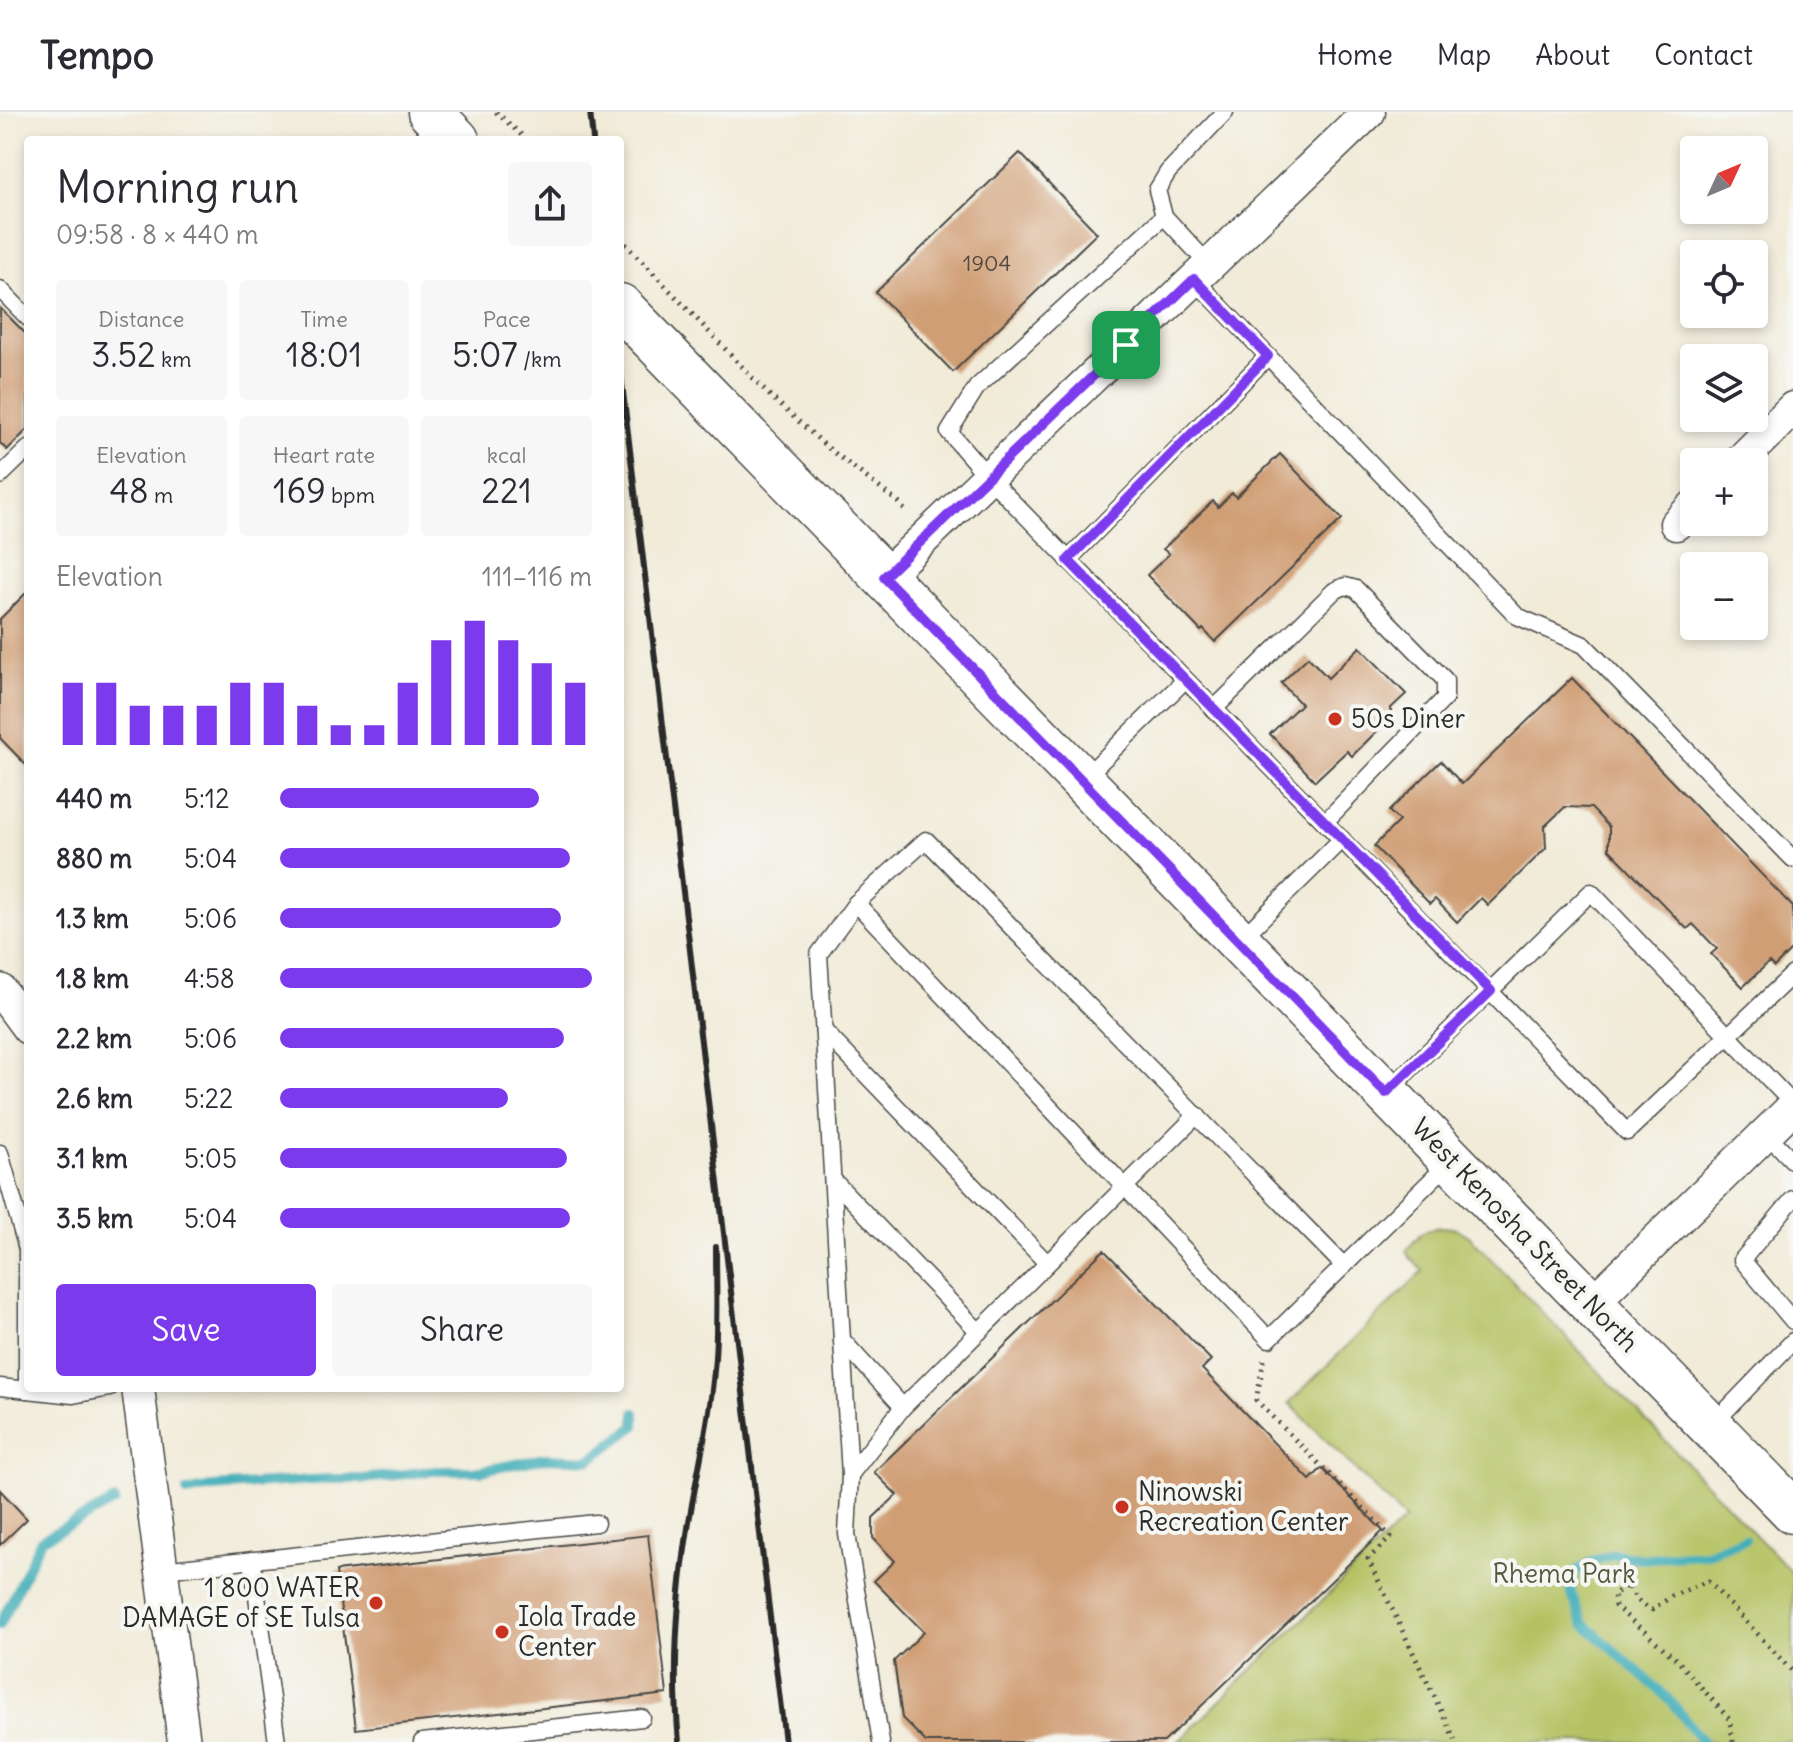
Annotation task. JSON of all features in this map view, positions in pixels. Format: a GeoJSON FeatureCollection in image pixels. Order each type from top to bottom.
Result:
{"type":"FeatureCollection","features":[{"type":"Feature","properties":{"kind":"main road"},"geometry":{"type":"LineString","coordinates":[[430,112],[453,136]]}},
{"type":"Feature","properties":{"kind":"main road","name":"West Kenosha Street North"},"geometry":{"type":"LineString","coordinates":[[624,310],[1793,1511]]}},
{"type":"Feature","properties":{"kind":"street"},"geometry":{"type":"LineString","coordinates":[[884,577],[1369,112]]}},
{"type":"Feature","properties":{"kind":"street"},"geometry":{"type":"LineString","coordinates":[[1753,448],[1793,408]]}},
{"type":"Feature","properties":{"kind":"street"},"geometry":{"type":"LineString","coordinates":[[0,990],[24,1023]]}},
{"type":"Feature","properties":{"kind":"street"},"geometry":{"type":"LineString","coordinates":[[1591,1304],[1793,1105]]}},
{"type":"Feature","properties":{"kind":"street"},"geometry":{"type":"LineString","coordinates":[[139,1392],[184,1742]]}},
{"type":"Feature","properties":{"kind":"lane"},"geometry":{"type":"LineString","coordinates":[[1225,112],[1168,172],[1157,190],[1164,216],[1202,272],[1268,356],[1517,616],[1584,645],[1793,859]]}},
{"type":"Feature","properties":{"kind":"lane"},"geometry":{"type":"LineString","coordinates":[[1164,216],[977,387],[949,432],[1068,560],[1627,1132],[1793,974]]}},
{"type":"Feature","properties":{"kind":"lane"},"geometry":{"type":"LineString","coordinates":[[0,289],[24,314]]}},
{"type":"Feature","properties":{"kind":"lane"},"geometry":{"type":"LineString","coordinates":[[1068,560],[1268,356]]}},
{"type":"Feature","properties":{"kind":"lane"},"geometry":{"type":"LineString","coordinates":[[0,476],[24,453]]}},
{"type":"Feature","properties":{"kind":"lane"},"geometry":{"type":"LineString","coordinates":[[1214,709],[1334,591],[1345,586],[1356,589],[1445,680],[1445,698],[1325,822]]}},
{"type":"Feature","properties":{"kind":"lane"},"geometry":{"type":"LineString","coordinates":[[1082,780],[1185,680]]}},
{"type":"Feature","properties":{"kind":"lane"},"geometry":{"type":"LineString","coordinates":[[1239,941],[1342,839]]}},
{"type":"Feature","properties":{"kind":"lane"},"geometry":{"type":"LineString","coordinates":[[881,1742],[847,1534],[850,1475],[819,954],[856,903],[926,840],[1344,1266]]}},
{"type":"Feature","properties":{"kind":"lane"},"geometry":{"type":"LineString","coordinates":[[1386,1093],[1591,892],[1793,1105]]}},
{"type":"Feature","properties":{"kind":"lane"},"geometry":{"type":"LineString","coordinates":[[856,903],[1269,1339],[1452,1160]]}},
{"type":"Feature","properties":{"kind":"lane"},"geometry":{"type":"LineString","coordinates":[[824,1031],[1047,1263]]}},
{"type":"Feature","properties":{"kind":"lane"},"geometry":{"type":"LineString","coordinates":[[850,1475],[903,1407],[1197,1115]]}},
{"type":"Feature","properties":{"kind":"lane"},"geometry":{"type":"LineString","coordinates":[[1766,1133],[1793,1161]]}},
{"type":"Feature","properties":{"kind":"lane"},"geometry":{"type":"LineString","coordinates":[[0,1153],[24,1238]]}},
{"type":"Feature","properties":{"kind":"lane"},"geometry":{"type":"LineString","coordinates":[[833,1180],[979,1332]]}},
{"type":"Feature","properties":{"kind":"lane"},"geometry":{"type":"LineString","coordinates":[[1793,1199],[1742,1260],[1793,1321]]}},
{"type":"Feature","properties":{"kind":"lane"},"geometry":{"type":"LineString","coordinates":[[842,1340],[903,1407]]}},
{"type":"Feature","properties":{"kind":"lane"},"geometry":{"type":"LineString","coordinates":[[1711,1426],[1793,1341]]}},
{"type":"Feature","properties":{"kind":"lane"},"geometry":{"type":"LineString","coordinates":[[0,1387],[24,1390]]}},
{"type":"Feature","properties":{"kind":"lane"},"geometry":{"type":"LineString","coordinates":[[45,1392],[73,1395],[89,1392]]}},
{"type":"Feature","properties":{"kind":"lane"},"geometry":{"type":"LineString","coordinates":[[162,1570],[596,1523]]}},
{"type":"Feature","properties":{"kind":"lane"},"geometry":{"type":"LineString","coordinates":[[252,1560],[277,1742]]}},
{"type":"Feature","properties":{"kind":"lane"},"geometry":{"type":"LineString","coordinates":[[422,1742],[642,1718]]}},
{"type":"Feature","properties":{"kind":"path"},"geometry":{"type":"LineString","coordinates":[[496,112],[523,136]]}},
{"type":"Feature","properties":{"kind":"path"},"geometry":{"type":"LineString","coordinates":[[624,242],[767,393],[827,447],[899,503],[925,538]]}},
{"type":"Feature","properties":{"kind":"path"},"geometry":{"type":"LineString","coordinates":[[1269,1339],[1256,1400],[1391,1537],[1368,1559],[1456,1742]]}},
{"type":"Feature","properties":{"kind":"path"},"geometry":{"type":"LineString","coordinates":[[1733,1742],[1730,1720],[1678,1661],[1615,1606],[1614,1594],[1628,1585],[1637,1600],[1652,1610],[1672,1596],[1708,1581],[1793,1672]]}},
{"type":"Feature","properties":{"kind":"green space","name":"Rhema Park"},"geometry":{"type":"Polygon","coordinates":[[[1439,1227],[1456,1228],[1469,1236],[1793,1574],[1793,1742],[1178,1742],[1405,1519],[1289,1403],[1423,1271],[1406,1251],[1422,1232],[1439,1227]]]}},
{"type":"Feature","properties":{"kind":"building"},"geometry":{"type":"Polygon","coordinates":[[[1020,153],[1097,233],[953,372],[876,292],[1020,153]]]}},
{"type":"Feature","properties":{"kind":"building"},"geometry":{"type":"Polygon","coordinates":[[[0,308],[24,332],[24,433],[7,450],[0,443],[0,308]]]}},
{"type":"Feature","properties":{"kind":"building"},"geometry":{"type":"Polygon","coordinates":[[[1280,454],[1342,519],[1215,642],[1147,575],[1169,554],[1163,549],[1213,501],[1218,507],[1232,493],[1236,497],[1280,454]]]}},
{"type":"Feature","properties":{"kind":"building"},"geometry":{"type":"Polygon","coordinates":[[[24,595],[24,763],[0,738],[0,619],[24,595]]]}},
{"type":"Feature","properties":{"kind":"building","name":"50s Diner"},"geometry":{"type":"Polygon","coordinates":[[[1360,647],[1406,694],[1376,727],[1378,730],[1352,756],[1347,751],[1315,781],[1270,734],[1301,704],[1281,683],[1308,657],[1328,678],[1360,647]]]}},
{"type":"Feature","properties":{"kind":"building"},"geometry":{"type":"Polygon","coordinates":[[[1572,678],[1793,907],[1793,948],[1774,967],[1769,962],[1743,987],[1711,954],[1717,949],[1693,924],[1687,929],[1609,849],[1609,827],[1591,808],[1565,807],[1545,826],[1546,848],[1488,905],[1481,898],[1457,922],[1435,899],[1430,904],[1374,846],[1399,821],[1389,811],[1441,761],[1462,784],[1572,678]]]}},
{"type":"Feature","properties":{"kind":"building","name":"Ninowski Recreation Center"},"geometry":{"type":"Polygon","coordinates":[[[1104,1250],[1211,1360],[1202,1369],[1310,1480],[1322,1468],[1383,1531],[1164,1742],[926,1742],[902,1718],[894,1661],[924,1632],[874,1581],[895,1561],[873,1538],[873,1518],[897,1495],[874,1472],[1104,1250]]]}},
{"type":"Feature","properties":{"kind":"building"},"geometry":{"type":"Polygon","coordinates":[[[0,1490],[27,1519],[0,1545],[0,1490]]]}},
{"type":"Feature","properties":{"kind":"building","name":"Iola Trade Center"},"geometry":{"type":"Polygon","coordinates":[[[648,1535],[667,1694],[356,1729],[336,1571],[648,1535]]]}},
{"type":"Feature","properties":{"kind":"waterway"},"geometry":{"type":"LineString","coordinates":[[187,1492],[212,1487],[363,1479],[431,1471],[481,1471],[545,1458],[590,1460],[635,1426],[635,1413]]}},
{"type":"Feature","properties":{"kind":"waterway"},"geometry":{"type":"LineString","coordinates":[[0,1625],[41,1540],[115,1501]]}},
{"type":"Feature","properties":{"kind":"waterway"},"geometry":{"type":"LineString","coordinates":[[1703,1742],[1669,1699],[1583,1623],[1570,1590],[1575,1572],[1593,1561],[1615,1554],[1643,1559],[1706,1554],[1745,1539]]}},
{"type":"Feature","properties":{"kind":"railway"},"geometry":{"type":"LineString","coordinates":[[590,112],[593,136]]}},
{"type":"Feature","properties":{"kind":"railway"},"geometry":{"type":"LineString","coordinates":[[624,400],[785,1742]]}},
{"type":"Feature","properties":{"kind":"railway"},"geometry":{"type":"LineString","coordinates":[[679,1742],[676,1688],[678,1608],[688,1528],[712,1390],[716,1339],[716,1247]]}},
{"type":"Feature","properties":{"kind":"place","name":"50s Diner"},"geometry":{"type":"Point","coordinates":[1335,719]}},
{"type":"Feature","properties":{"kind":"place","name":"Ninowski Recreation Center"},"geometry":{"type":"Point","coordinates":[1122,1507]}},
{"type":"Feature","properties":{"kind":"place","name":"1 800 WATER DAMAGE of SE Tulsa"},"geometry":{"type":"Point","coordinates":[376,1603]}},
{"type":"Feature","properties":{"kind":"place","name":"Iola Trade Center"},"geometry":{"type":"Point","coordinates":[502,1632]}},
{"type":"Feature","properties":{"kind":"route"},"geometry":{"type":"LineString","coordinates":[[1194,279],[1268,356],[1068,560],[1491,991],[1386,1093],[884,577],[1126,345],[1194,279]]}}]}
